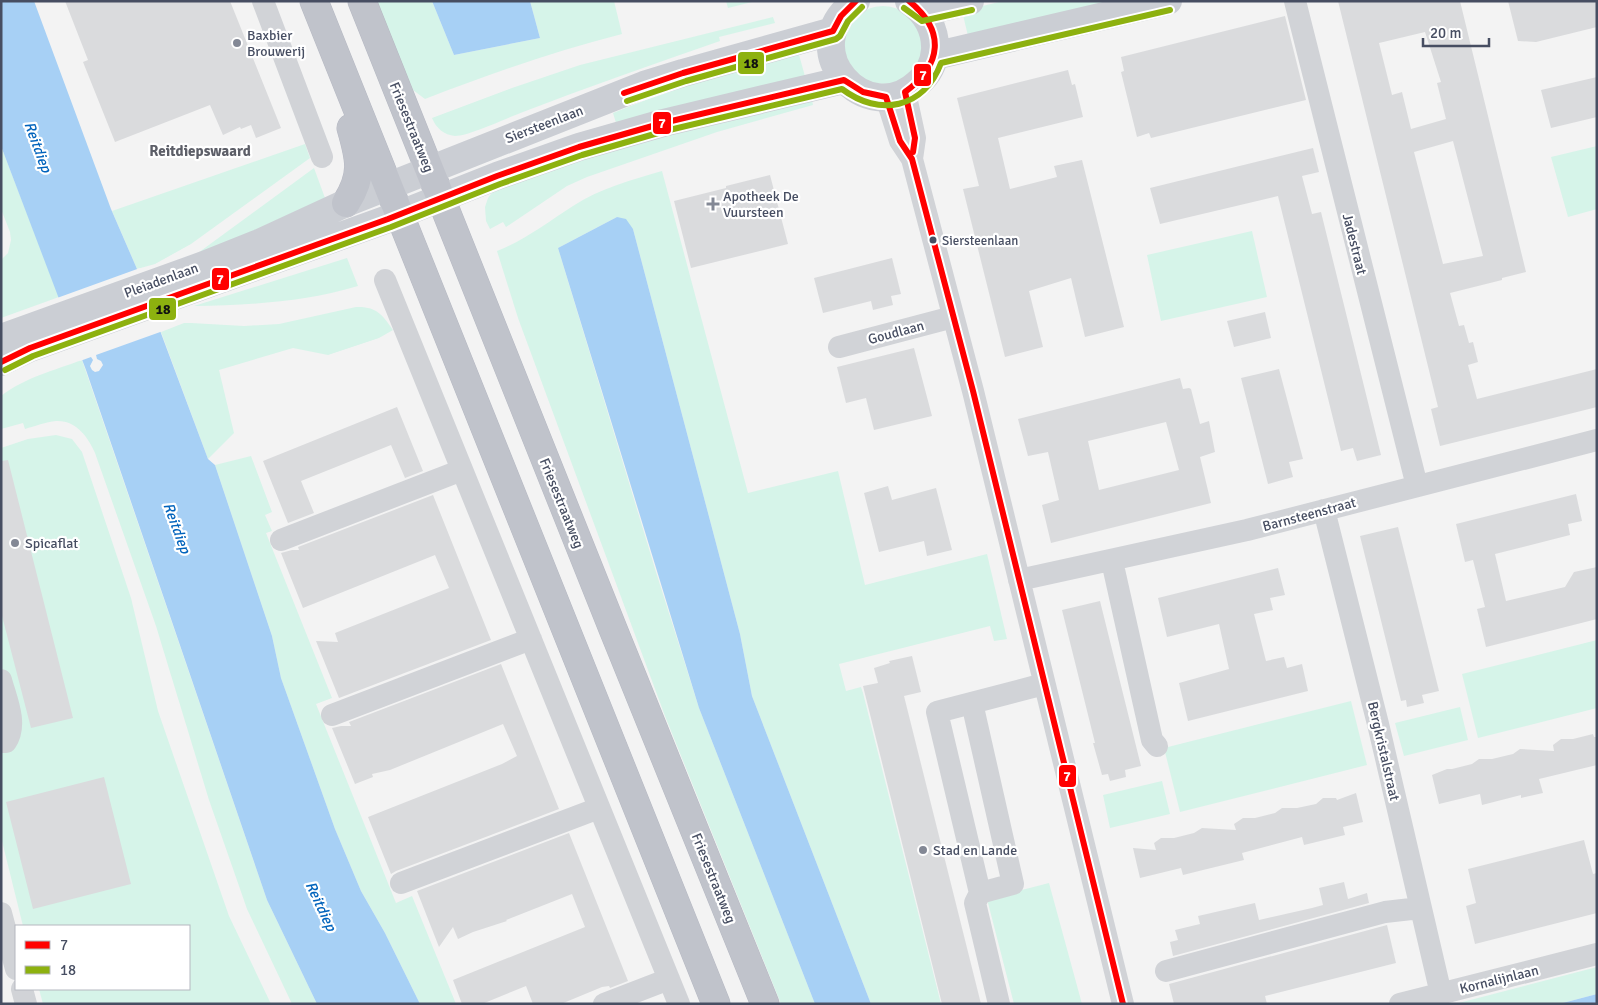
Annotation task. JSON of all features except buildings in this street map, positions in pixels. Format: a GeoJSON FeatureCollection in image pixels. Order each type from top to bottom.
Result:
{"type":"FeatureCollection","features":[{"type":"Feature","properties":{"kind":"highway"},"geometry":{"type":"LineString","coordinates":[[314,1],[716,1004]]}},
{"type":"Feature","properties":{"kind":"highway","name":"Friesestraatweg"},"geometry":{"type":"LineString","coordinates":[[362,1],[765,1004]]}},
{"type":"Feature","properties":{"kind":"highway"},"geometry":{"type":"LineString","coordinates":[[332,44],[350,128],[359,157],[358,176],[346,203]]}},
{"type":"Feature","properties":{"kind":"main road"},"geometry":{"type":"LineString","coordinates":[[856,1],[841,16],[833,31],[831,45],[835,66],[844,80],[864,94],[896,95],[922,80],[928,71],[934,56],[935,41],[933,30],[916,7]]}},
{"type":"Feature","properties":{"kind":"main road"},"geometry":{"type":"LineString","coordinates":[[916,7],[970,1]]}},
{"type":"Feature","properties":{"kind":"main road"},"geometry":{"type":"LineString","coordinates":[[934,56],[1168,1]]}},
{"type":"Feature","properties":{"kind":"main road","name":"Siersteenlaan"},"geometry":{"type":"LineString","coordinates":[[429,170],[644,85],[833,31]]}},
{"type":"Feature","properties":{"kind":"main road"},"geometry":{"type":"LineString","coordinates":[[400,215],[497,176],[621,134],[844,80]]}},
{"type":"Feature","properties":{"kind":"main road","name":"Pleiadenlaan"},"geometry":{"type":"LineString","coordinates":[[150,295],[259,242],[346,203],[429,170]]}},
{"type":"Feature","properties":{"kind":"main road","name":"Pleiadenlaan"},"geometry":{"type":"LineString","coordinates":[[1,338],[59,327],[150,295],[400,215]]}},
{"type":"Feature","properties":{"kind":"main road","name":"Pleiadenlaan"},"geometry":{"type":"LineString","coordinates":[[1,362],[30,348],[59,327]]}},
{"type":"Feature","properties":{"kind":"street"},"geometry":{"type":"LineString","coordinates":[[262,1],[322,157]]}},
{"type":"Feature","properties":{"kind":"street","name":"Jadestraat"},"geometry":{"type":"LineString","coordinates":[[1295,1],[1417,486]]}},
{"type":"Feature","properties":{"kind":"street"},"geometry":{"type":"LineString","coordinates":[[896,95],[900,141],[912,159],[953,317],[1123,1004]]}},
{"type":"Feature","properties":{"kind":"street"},"geometry":{"type":"LineString","coordinates":[[385,280],[679,1004]]}},
{"type":"Feature","properties":{"kind":"street","name":"Goudlaan"},"geometry":{"type":"LineString","coordinates":[[839,347],[953,317]]}},
{"type":"Feature","properties":{"kind":"street","name":"Barnsteenstraat"},"geometry":{"type":"LineString","coordinates":[[1019,580],[1247,530],[1597,440]]}},
{"type":"Feature","properties":{"kind":"street"},"geometry":{"type":"LineString","coordinates":[[281,540],[462,470]]}},
{"type":"Feature","properties":{"kind":"street","name":"Bergkristalstraat"},"geometry":{"type":"LineString","coordinates":[[1324,510],[1378,724],[1420,908],[1442,994]]}},
{"type":"Feature","properties":{"kind":"street"},"geometry":{"type":"LineString","coordinates":[[1112,561],[1152,740],[1157,746]]}},
{"type":"Feature","properties":{"kind":"street"},"geometry":{"type":"LineString","coordinates":[[332,715],[531,639]]}},
{"type":"Feature","properties":{"kind":"street"},"geometry":{"type":"LineString","coordinates":[[1,680],[12,724],[11,734],[6,742],[1,742]]}},
{"type":"Feature","properties":{"kind":"street"},"geometry":{"type":"LineString","coordinates":[[999,1004],[975,904],[980,893],[937,712],[1044,684]]}},
{"type":"Feature","properties":{"kind":"street"},"geometry":{"type":"LineString","coordinates":[[972,704],[1014,884],[980,893]]}},
{"type":"Feature","properties":{"kind":"street"},"geometry":{"type":"LineString","coordinates":[[401,883],[600,808]]}},
{"type":"Feature","properties":{"kind":"street"},"geometry":{"type":"LineString","coordinates":[[1166,970],[1385,912],[1420,908]]}},
{"type":"Feature","properties":{"kind":"street"},"geometry":{"type":"LineString","coordinates":[[2,920],[15,966]]}},
{"type":"Feature","properties":{"kind":"street","name":"Kornalijnlaan"},"geometry":{"type":"LineString","coordinates":[[1400,1004],[1597,954]]}},
{"type":"Feature","properties":{"kind":"street"},"geometry":{"type":"LineString","coordinates":[[604,1004],[669,979]]}},
{"type":"Feature","properties":{"kind":"street"},"geometry":{"type":"LineString","coordinates":[[22,990],[26,1004]]}},
{"type":"Feature","properties":{"kind":"green space"},"geometry":{"type":"Polygon","coordinates":[[[376,1],[432,1],[454,55],[540,38],[530,1],[614,1],[622,34],[523,64],[425,99],[413,90],[376,1]]]}},
{"type":"Feature","properties":{"kind":"green space"},"geometry":{"type":"Polygon","coordinates":[[[726,1],[756,1],[728,8],[726,1]]]}},
{"type":"Feature","properties":{"kind":"green space"},"geometry":{"type":"Polygon","coordinates":[[[1003,1],[1125,1],[969,40],[962,11],[1003,1]]]}},
{"type":"Feature","properties":{"kind":"green space"},"geometry":{"type":"Polygon","coordinates":[[[883,6],[898,9],[910,18],[919,30],[922,45],[919,60],[910,72],[898,81],[883,84],[868,81],[856,72],[847,60],[844,45],[847,30],[856,18],[868,9],[883,6]]]}},
{"type":"Feature","properties":{"kind":"green space"},"geometry":{"type":"Polygon","coordinates":[[[773,17],[775,23],[719,37],[720,41],[469,133],[455,136],[444,133],[438,128],[432,118],[580,65],[773,17]]]}},
{"type":"Feature","properties":{"kind":"green space"},"geometry":{"type":"Polygon","coordinates":[[[798,51],[806,80],[617,126],[613,113],[666,92],[798,51]]]}},
{"type":"Feature","properties":{"kind":"green space"},"geometry":{"type":"Polygon","coordinates":[[[811,96],[813,105],[717,132],[587,177],[567,186],[506,227],[503,222],[490,229],[486,221],[485,207],[488,198],[494,190],[554,167],[811,96]]]}},
{"type":"Feature","properties":{"kind":"green space"},"geometry":{"type":"Polygon","coordinates":[[[305,144],[310,158],[191,244],[155,264],[137,269],[112,211],[305,144]]]}},
{"type":"Feature","properties":{"kind":"green space"},"geometry":{"type":"Polygon","coordinates":[[[1,146],[59,297],[1,318],[1,260],[8,253],[11,240],[10,232],[1,209],[1,146]]]}},
{"type":"Feature","properties":{"kind":"green space"},"geometry":{"type":"Polygon","coordinates":[[[1597,146],[1597,209],[1568,217],[1551,157],[1597,146]]]}},
{"type":"Feature","properties":{"kind":"green space"},"geometry":{"type":"Polygon","coordinates":[[[314,168],[325,198],[187,261],[314,168]]]}},
{"type":"Feature","properties":{"kind":"green space"},"geometry":{"type":"Polygon","coordinates":[[[662,171],[748,493],[838,471],[865,585],[987,554],[1007,639],[994,641],[990,626],[839,664],[846,691],[861,687],[863,693],[941,1004],[871,1004],[752,696],[740,634],[633,229],[617,217],[558,248],[699,708],[815,1004],[781,1004],[665,716],[518,318],[497,251],[527,236],[594,194],[662,171]]]}},
{"type":"Feature","properties":{"kind":"green space"},"geometry":{"type":"Polygon","coordinates":[[[1252,231],[1267,297],[1161,321],[1147,255],[1252,231]]]}},
{"type":"Feature","properties":{"kind":"green space"},"geometry":{"type":"Polygon","coordinates":[[[347,258],[358,286],[318,296],[277,302],[194,306],[347,258]]]}},
{"type":"Feature","properties":{"kind":"green space"},"geometry":{"type":"Polygon","coordinates":[[[356,307],[369,308],[378,312],[393,330],[379,338],[328,355],[293,348],[219,370],[234,433],[208,459],[161,332],[184,323],[244,326],[279,324],[356,307]]]}},
{"type":"Feature","properties":{"kind":"green space"},"geometry":{"type":"Polygon","coordinates":[[[82,360],[267,900],[317,1004],[292,1004],[247,909],[209,800],[156,626],[92,447],[75,426],[63,421],[48,422],[25,429],[23,423],[1,429],[1,396],[30,379],[82,360]]]}},
{"type":"Feature","properties":{"kind":"green space"},"geometry":{"type":"Polygon","coordinates":[[[56,435],[72,439],[82,452],[131,598],[158,711],[229,916],[271,1004],[43,1004],[39,990],[190,990],[190,925],[23,925],[1,837],[1,448],[28,439],[56,435]]]}},
{"type":"Feature","properties":{"kind":"green space"},"geometry":{"type":"Polygon","coordinates":[[[251,456],[272,512],[265,515],[272,531],[266,533],[332,698],[316,704],[396,903],[412,896],[456,1004],[420,1004],[385,933],[361,891],[335,829],[281,678],[272,636],[215,465],[251,456]]]}},
{"type":"Feature","properties":{"kind":"green space"},"geometry":{"type":"Polygon","coordinates":[[[1597,640],[1597,708],[1478,738],[1462,674],[1597,640]]]}},
{"type":"Feature","properties":{"kind":"green space"},"geometry":{"type":"Polygon","coordinates":[[[1351,701],[1367,765],[1180,812],[1164,748],[1351,701]]]}},
{"type":"Feature","properties":{"kind":"green space"},"geometry":{"type":"Polygon","coordinates":[[[1460,707],[1468,740],[1404,756],[1395,723],[1460,707]]]}},
{"type":"Feature","properties":{"kind":"green space"},"geometry":{"type":"Polygon","coordinates":[[[1162,781],[1170,814],[1110,828],[1103,795],[1162,781]]]}},
{"type":"Feature","properties":{"kind":"green space"},"geometry":{"type":"Polygon","coordinates":[[[1049,883],[1082,1004],[1014,1004],[987,899],[1049,883]]]}},
{"type":"Feature","properties":{"kind":"green space"},"geometry":{"type":"Polygon","coordinates":[[[1597,967],[1597,994],[1559,1004],[1455,1004],[1597,967]]]}},
{"type":"Feature","properties":{"kind":"water","name":"Reitdiep"},"geometry":{"type":"Polygon","coordinates":[[[1,1],[34,1],[111,209],[137,269],[208,459],[215,465],[272,636],[281,678],[335,829],[361,891],[385,933],[420,1004],[317,1004],[267,900],[86,370],[1,146],[1,1]]]}},
{"type":"Feature","properties":{"kind":"water"},"geometry":{"type":"Polygon","coordinates":[[[432,1],[530,1],[540,38],[454,55],[432,1]]]}},
{"type":"Feature","properties":{"kind":"water"},"geometry":{"type":"Polygon","coordinates":[[[617,217],[626,219],[633,229],[740,634],[752,696],[871,1004],[815,1004],[699,708],[558,248],[617,217]]]}},
{"type":"Feature","properties":{"kind":"water"},"geometry":{"type":"Polygon","coordinates":[[[1597,994],[1597,1004],[1559,1004],[1597,994]]]}},
{"type":"Feature","properties":{"kind":"pier"},"geometry":{"type":"Polygon","coordinates":[[[140,268],[163,331],[96,355],[103,365],[99,371],[95,372],[90,366],[93,360],[91,357],[80,361],[57,298],[140,268]]]}},
{"type":"Feature","properties":{"kind":"transit line","name":"7"},"geometry":{"type":"LineString","coordinates":[[624,93],[683,73],[833,31],[841,16],[856,1]]}},
{"type":"Feature","properties":{"kind":"transit line","name":"7"},"geometry":{"type":"LineString","coordinates":[[909,1],[921,12],[929,24],[934,36],[935,48],[926,71],[905,92],[915,138],[913,152]]}},
{"type":"Feature","properties":{"kind":"transit line","name":"18"},"geometry":{"type":"LineString","coordinates":[[627,101],[686,81],[836,39],[840,36],[848,21],[862,7]]}},
{"type":"Feature","properties":{"kind":"transit line","name":"18"},"geometry":{"type":"LineString","coordinates":[[904,8],[922,21],[972,10]]}},
{"type":"Feature","properties":{"kind":"transit line","name":"18"},"geometry":{"type":"LineString","coordinates":[[5,370],[33,356],[391,227],[500,184],[582,155],[665,131],[842,89],[856,98],[871,103],[899,104],[912,99],[924,90],[941,63],[1170,10]]}},
{"type":"Feature","properties":{"kind":"transit line","name":"7"},"geometry":{"type":"LineString","coordinates":[[1,362],[30,348],[388,219],[497,176],[579,147],[663,123],[844,80],[863,92],[886,97],[900,141],[912,159],[973,391],[1123,1004]]}},
{"type":"Feature","properties":{"kind":"place","name":"Baxbier Brouwerij"},"geometry":{"type":"Point","coordinates":[237,43]}},
{"type":"Feature","properties":{"kind":"place","name":"Apotheek De Vuursteen"},"geometry":{"type":"Point","coordinates":[713,204]}},
{"type":"Feature","properties":{"kind":"place","name":"Siersteenlaan"},"geometry":{"type":"Point","coordinates":[933,240]}},
{"type":"Feature","properties":{"kind":"place","name":"Spicaflat"},"geometry":{"type":"Point","coordinates":[15,543]}},
{"type":"Feature","properties":{"kind":"place","name":"Stad en Lande"},"geometry":{"type":"Point","coordinates":[923,850]}},
{"type":"Feature","properties":{"kind":"district","name":"Reitdiepswaard"},"geometry":{"type":"Point","coordinates":[200,151]}}]}
